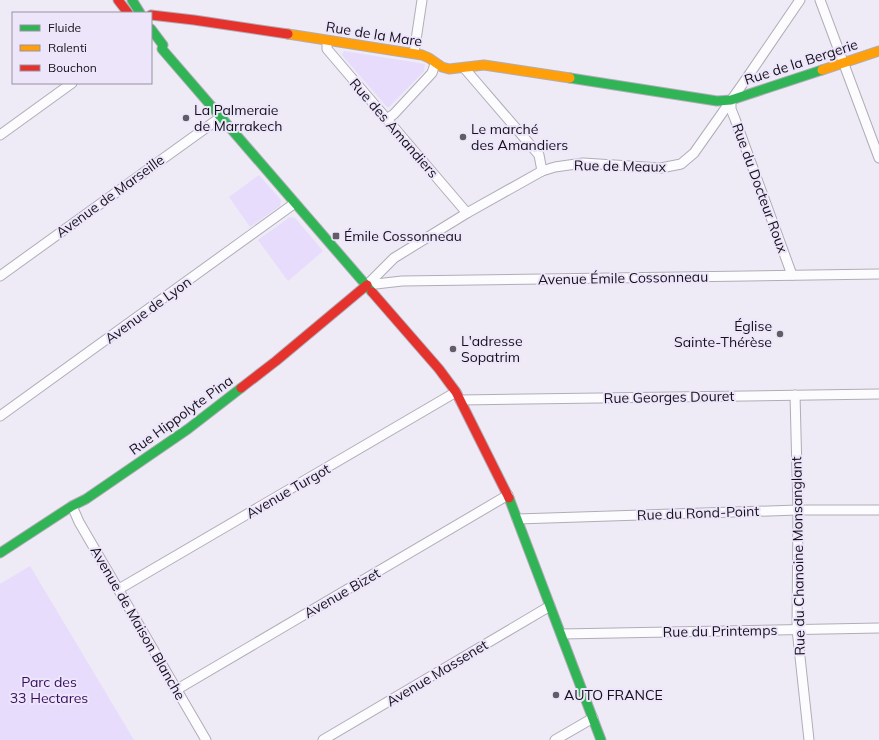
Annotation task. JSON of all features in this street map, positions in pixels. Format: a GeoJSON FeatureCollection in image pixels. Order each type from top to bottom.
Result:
{"type":"FeatureCollection","features":[{"type":"Feature","properties":{"kind":"main road"},"geometry":{"type":"LineString","coordinates":[[118,0],[127,12]]}},
{"type":"Feature","properties":{"kind":"main road"},"geometry":{"type":"LineString","coordinates":[[132,0],[139,12]]}},
{"type":"Feature","properties":{"kind":"main road","name":"Rue de la Mare"},"geometry":{"type":"LineString","coordinates":[[152,15],[194,20],[422,55],[444,68],[465,69],[473,65],[484,65],[717,101],[731,100]]}},
{"type":"Feature","properties":{"kind":"main road"},"geometry":{"type":"LineString","coordinates":[[152,30],[163,45],[162,48]]}},
{"type":"Feature","properties":{"kind":"main road"},"geometry":{"type":"LineString","coordinates":[[152,41],[159,48],[162,48],[440,369],[458,396],[508,495],[601,740]]}},
{"type":"Feature","properties":{"kind":"main road","name":"Rue de la Bergerie"},"geometry":{"type":"LineString","coordinates":[[731,100],[879,51]]}},
{"type":"Feature","properties":{"kind":"main road","name":"Rue Hippolyte Pina"},"geometry":{"type":"LineString","coordinates":[[0,553],[72,506],[86,499],[188,429],[276,361],[367,285]]}},
{"type":"Feature","properties":{"kind":"street"},"geometry":{"type":"LineString","coordinates":[[123,0],[132,12]]}},
{"type":"Feature","properties":{"kind":"street"},"geometry":{"type":"LineString","coordinates":[[414,54],[422,0]]}},
{"type":"Feature","properties":{"kind":"street","name":"Rue de Meaux"},"geometry":{"type":"LineString","coordinates":[[367,285],[394,258],[468,213],[542,171],[555,167],[583,163],[661,168],[681,164],[694,153],[800,0]]}},
{"type":"Feature","properties":{"kind":"street"},"geometry":{"type":"LineString","coordinates":[[820,0],[879,158]]}},
{"type":"Feature","properties":{"kind":"street","name":"Rue des Amandiers"},"geometry":{"type":"LineString","coordinates":[[327,40],[327,48],[468,213]]}},
{"type":"Feature","properties":{"kind":"street"},"geometry":{"type":"LineString","coordinates":[[387,119],[394,114],[432,73],[435,64]]}},
{"type":"Feature","properties":{"kind":"street"},"geometry":{"type":"LineString","coordinates":[[465,69],[539,155],[542,171]]}},
{"type":"Feature","properties":{"kind":"street"},"geometry":{"type":"LineString","coordinates":[[0,135],[71,84]]}},
{"type":"Feature","properties":{"kind":"street","name":"Rue du Docteur Roux"},"geometry":{"type":"LineString","coordinates":[[731,100],[731,109],[734,119],[792,275]]}},
{"type":"Feature","properties":{"kind":"street","name":"Avenue de Marseille"},"geometry":{"type":"LineString","coordinates":[[0,276],[221,116]]}},
{"type":"Feature","properties":{"kind":"street","name":"Avenue de Lyon"},"geometry":{"type":"LineString","coordinates":[[0,416],[296,203]]}},
{"type":"Feature","properties":{"kind":"street","name":"Avenue Émile Cossonneau"},"geometry":{"type":"LineString","coordinates":[[367,285],[402,281],[879,274]]}},
{"type":"Feature","properties":{"kind":"street","name":"Rue Georges Douret"},"geometry":{"type":"LineString","coordinates":[[458,396],[879,394]]}},
{"type":"Feature","properties":{"kind":"street","name":"Rue du Chanoine Monsanglant"},"geometry":{"type":"LineString","coordinates":[[795,395],[798,510],[797,629],[809,740]]}},
{"type":"Feature","properties":{"kind":"street","name":"Avenue Turgot"},"geometry":{"type":"LineString","coordinates":[[119,589],[458,396]]}},
{"type":"Feature","properties":{"kind":"street","name":"Avenue Bizet"},"geometry":{"type":"LineString","coordinates":[[176,690],[508,495]]}},
{"type":"Feature","properties":{"kind":"street","name":"Avenue de Maison Blanche"},"geometry":{"type":"LineString","coordinates":[[72,506],[79,522],[206,740]]}},
{"type":"Feature","properties":{"kind":"street","name":"Rue du Rond-Point"},"geometry":{"type":"LineString","coordinates":[[517,519],[798,510],[879,510]]}},
{"type":"Feature","properties":{"kind":"street","name":"Avenue Massenet"},"geometry":{"type":"LineString","coordinates":[[323,740],[550,606]]}},
{"type":"Feature","properties":{"kind":"street","name":"Rue du Printemps"},"geometry":{"type":"LineString","coordinates":[[561,634],[879,628]]}},
{"type":"Feature","properties":{"kind":"street"},"geometry":{"type":"LineString","coordinates":[[555,740],[593,718]]}},
{"type":"Feature","properties":{"kind":"green space"},"geometry":{"type":"Polygon","coordinates":[[[344,51],[425,64],[424,71],[389,107],[387,107],[342,55],[344,51]]]}},
{"type":"Feature","properties":{"kind":"green space"},"geometry":{"type":"Polygon","coordinates":[[[259,175],[281,200],[280,206],[250,227],[229,197],[259,175]]]}},
{"type":"Feature","properties":{"kind":"green space"},"geometry":{"type":"Polygon","coordinates":[[[290,217],[295,218],[323,251],[288,281],[258,240],[290,217]]]}},
{"type":"Feature","properties":{"kind":"green space","name":"Parc des 33 Hectares"},"geometry":{"type":"Polygon","coordinates":[[[30,566],[134,740],[0,740],[0,584],[30,566]]]}},
{"type":"Feature","properties":{"kind":"traffic: fast"},"geometry":{"type":"LineString","coordinates":[[132,0],[139,12]]}},
{"type":"Feature","properties":{"kind":"traffic: fast"},"geometry":{"type":"LineString","coordinates":[[152,30],[163,45],[162,49],[372,292]]}},
{"type":"Feature","properties":{"kind":"traffic: fast"},"geometry":{"type":"LineString","coordinates":[[570,78],[717,101],[731,100],[822,70]]}},
{"type":"Feature","properties":{"kind":"traffic: fast"},"geometry":{"type":"LineString","coordinates":[[0,553],[72,506],[86,499],[188,429],[241,388]]}},
{"type":"Feature","properties":{"kind":"traffic: fast"},"geometry":{"type":"LineString","coordinates":[[509,498],[601,740]]}},
{"type":"Feature","properties":{"kind":"traffic: slow"},"geometry":{"type":"LineString","coordinates":[[288,34],[422,55],[442,67],[449,69],[484,65],[570,78]]}},
{"type":"Feature","properties":{"kind":"traffic: slow"},"geometry":{"type":"LineString","coordinates":[[822,70],[879,51]]}},
{"type":"Feature","properties":{"kind":"traffic: jam"},"geometry":{"type":"LineString","coordinates":[[118,0],[127,12]]}},
{"type":"Feature","properties":{"kind":"traffic: jam"},"geometry":{"type":"LineString","coordinates":[[152,15],[288,34]]}},
{"type":"Feature","properties":{"kind":"traffic: jam"},"geometry":{"type":"LineString","coordinates":[[241,388],[276,361],[367,285]]}},
{"type":"Feature","properties":{"kind":"traffic: jam"},"geometry":{"type":"LineString","coordinates":[[372,292],[439,369],[456,392],[509,498]]}},
{"type":"Feature","properties":{"kind":"place","name":"La Palmeraie de Marrakech"},"geometry":{"type":"Point","coordinates":[186,118]}},
{"type":"Feature","properties":{"kind":"place","name":"Le marché des Amandiers"},"geometry":{"type":"Point","coordinates":[463,137]}},
{"type":"Feature","properties":{"kind":"place","name":"Émile Cossonneau"},"geometry":{"type":"Point","coordinates":[336,236]}},
{"type":"Feature","properties":{"kind":"place","name":"Église Sainte-Thérèse"},"geometry":{"type":"Point","coordinates":[780,334]}},
{"type":"Feature","properties":{"kind":"place","name":"L'adresse Sopatrim"},"geometry":{"type":"Point","coordinates":[453,349]}},
{"type":"Feature","properties":{"kind":"place","name":"AUTO FRANCE"},"geometry":{"type":"Point","coordinates":[556,695]}}]}
